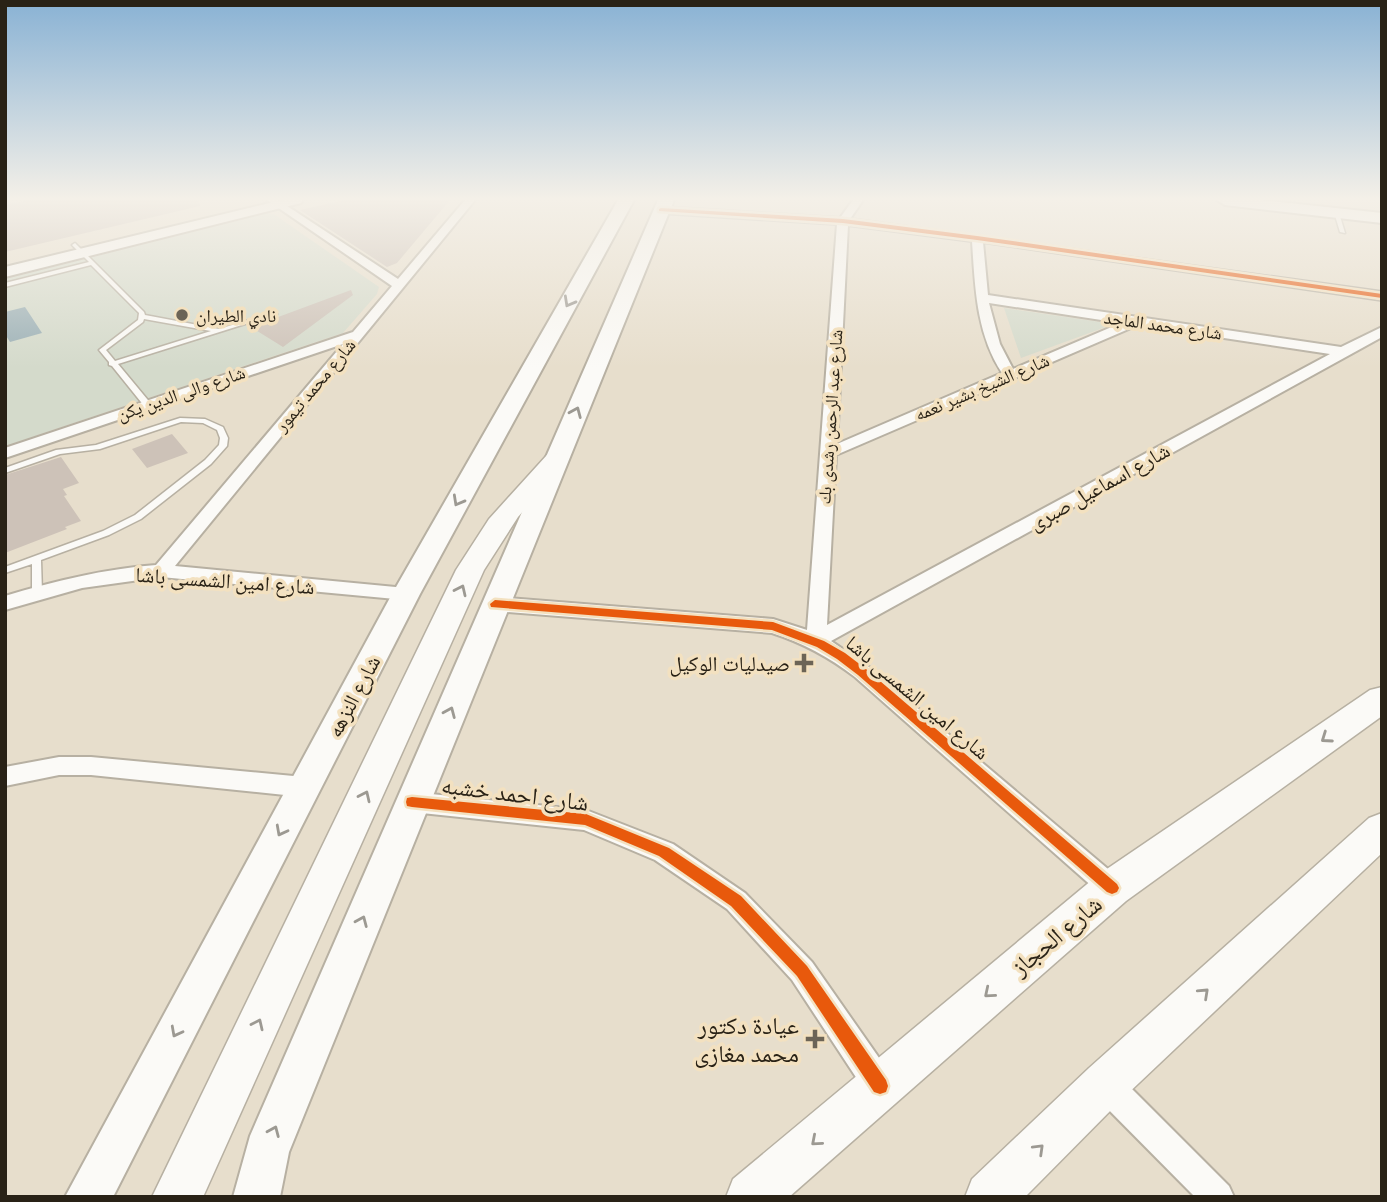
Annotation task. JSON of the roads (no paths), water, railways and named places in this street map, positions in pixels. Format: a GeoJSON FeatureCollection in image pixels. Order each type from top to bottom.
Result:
{"type":"FeatureCollection","features":[{"type":"Feature","properties":{"kind":"main road","name":"شارع النزهه"},"geometry":{"type":"LineString","coordinates":[[88,1197],[406,594],[595,256]]}},
{"type":"Feature","properties":{"kind":"main road"},"geometry":{"type":"LineString","coordinates":[[256,1197],[266,1152],[642,256]]}},
{"type":"Feature","properties":{"kind":"main road"},"geometry":{"type":"LineString","coordinates":[[177,1197],[470,570],[489,534],[508,509],[556,460]]}},
{"type":"Feature","properties":{"kind":"main road","name":"شارع الحجاز"},"geometry":{"type":"LineString","coordinates":[[751,1197],[1112,888],[1375,709]]}},
{"type":"Feature","properties":{"kind":"main road"},"geometry":{"type":"LineString","coordinates":[[990,1197],[1105,1084],[1382,829]]}},
{"type":"Feature","properties":{"kind":"street"},"geometry":{"type":"LineString","coordinates":[[5,263],[65,256]]}},
{"type":"Feature","properties":{"kind":"street"},"geometry":{"type":"LineString","coordinates":[[5,272],[74,256]]}},
{"type":"Feature","properties":{"kind":"street"},"geometry":{"type":"LineString","coordinates":[[356,256],[398,285]]}},
{"type":"Feature","properties":{"kind":"street","name":"شارع محمد تيمور"},"geometry":{"type":"LineString","coordinates":[[160,571],[422,256]]}},
{"type":"Feature","properties":{"kind":"street","name":"شارع عبد الرحمن رشدى بك"},"geometry":{"type":"LineString","coordinates":[[816,640],[841,256]]}},
{"type":"Feature","properties":{"kind":"street"},"geometry":{"type":"LineString","coordinates":[[979,256],[990,340],[998,361],[1010,375]]}},
{"type":"Feature","properties":{"kind":"street"},"geometry":{"type":"LineString","coordinates":[[1103,256],[1382,296]]}},
{"type":"Feature","properties":{"kind":"street","name":"شارع محمد الماجد"},"geometry":{"type":"LineString","coordinates":[[983,298],[1344,352]]}},
{"type":"Feature","properties":{"kind":"street","name":"شارع الشيخ بشير نعمه"},"geometry":{"type":"LineString","coordinates":[[828,453],[1136,321]]}},
{"type":"Feature","properties":{"kind":"street","name":"شارع اسماعيل صبرى"},"geometry":{"type":"LineString","coordinates":[[816,640],[1382,331]]}},
{"type":"Feature","properties":{"kind":"street","name":"شارع والى الدين يكن"},"geometry":{"type":"LineString","coordinates":[[5,453],[357,334]]}},
{"type":"Feature","properties":{"kind":"street","name":"شارع امين الشمسى باشا"},"geometry":{"type":"LineString","coordinates":[[5,603],[125,573],[160,571],[406,594]]}},
{"type":"Feature","properties":{"kind":"street","name":"شارع امين الشمسى باشا"},"geometry":{"type":"LineString","coordinates":[[495,604],[774,626],[816,640],[841,654],[1112,888]]}},
{"type":"Feature","properties":{"kind":"street"},"geometry":{"type":"LineString","coordinates":[[5,777],[59,766],[91,766],[304,787]]}},
{"type":"Feature","properties":{"kind":"street","name":"شارع احمد خشبه"},"geometry":{"type":"LineString","coordinates":[[412,802],[586,820],[664,852],[736,901],[802,971],[880,1086]]}},
{"type":"Feature","properties":{"kind":"street"},"geometry":{"type":"LineString","coordinates":[[1105,1084],[1218,1197]]}},
{"type":"Feature","properties":{"kind":"lane"},"geometry":{"type":"LineString","coordinates":[[5,285],[78,256]]}},
{"type":"Feature","properties":{"kind":"lane"},"geometry":{"type":"LineString","coordinates":[[85,256],[143,317],[220,330]]}},
{"type":"Feature","properties":{"kind":"lane"},"geometry":{"type":"LineString","coordinates":[[111,364],[274,314]]}},
{"type":"Feature","properties":{"kind":"lane"},"geometry":{"type":"LineString","coordinates":[[143,317],[136,325],[104,346],[103,354],[148,405]]}},
{"type":"Feature","properties":{"kind":"lane"},"geometry":{"type":"LineString","coordinates":[[5,471],[59,452],[97,447],[180,420],[205,421],[220,429],[224,438],[217,453],[200,470],[138,517],[106,533],[5,570]]}},
{"type":"Feature","properties":{"kind":"lane"},"geometry":{"type":"LineString","coordinates":[[36,559],[37,593]]}},
{"type":"Feature","properties":{"kind":"water"},"geometry":{"type":"Polygon","coordinates":[[[25,307],[42,333],[10,342],[5,334],[5,312],[25,307]]]}},
{"type":"Feature","properties":{"kind":"place","name":"نادي الطيران"},"geometry":{"type":"Point","coordinates":[182,315]}},
{"type":"Feature","properties":{"kind":"place","name":"صيدليات الوكيل"},"geometry":{"type":"Point","coordinates":[804,663]}},
{"type":"Feature","properties":{"kind":"place","name":"عيادة دكتور محمد مغازى"},"geometry":{"type":"Point","coordinates":[815,1039]}}]}
